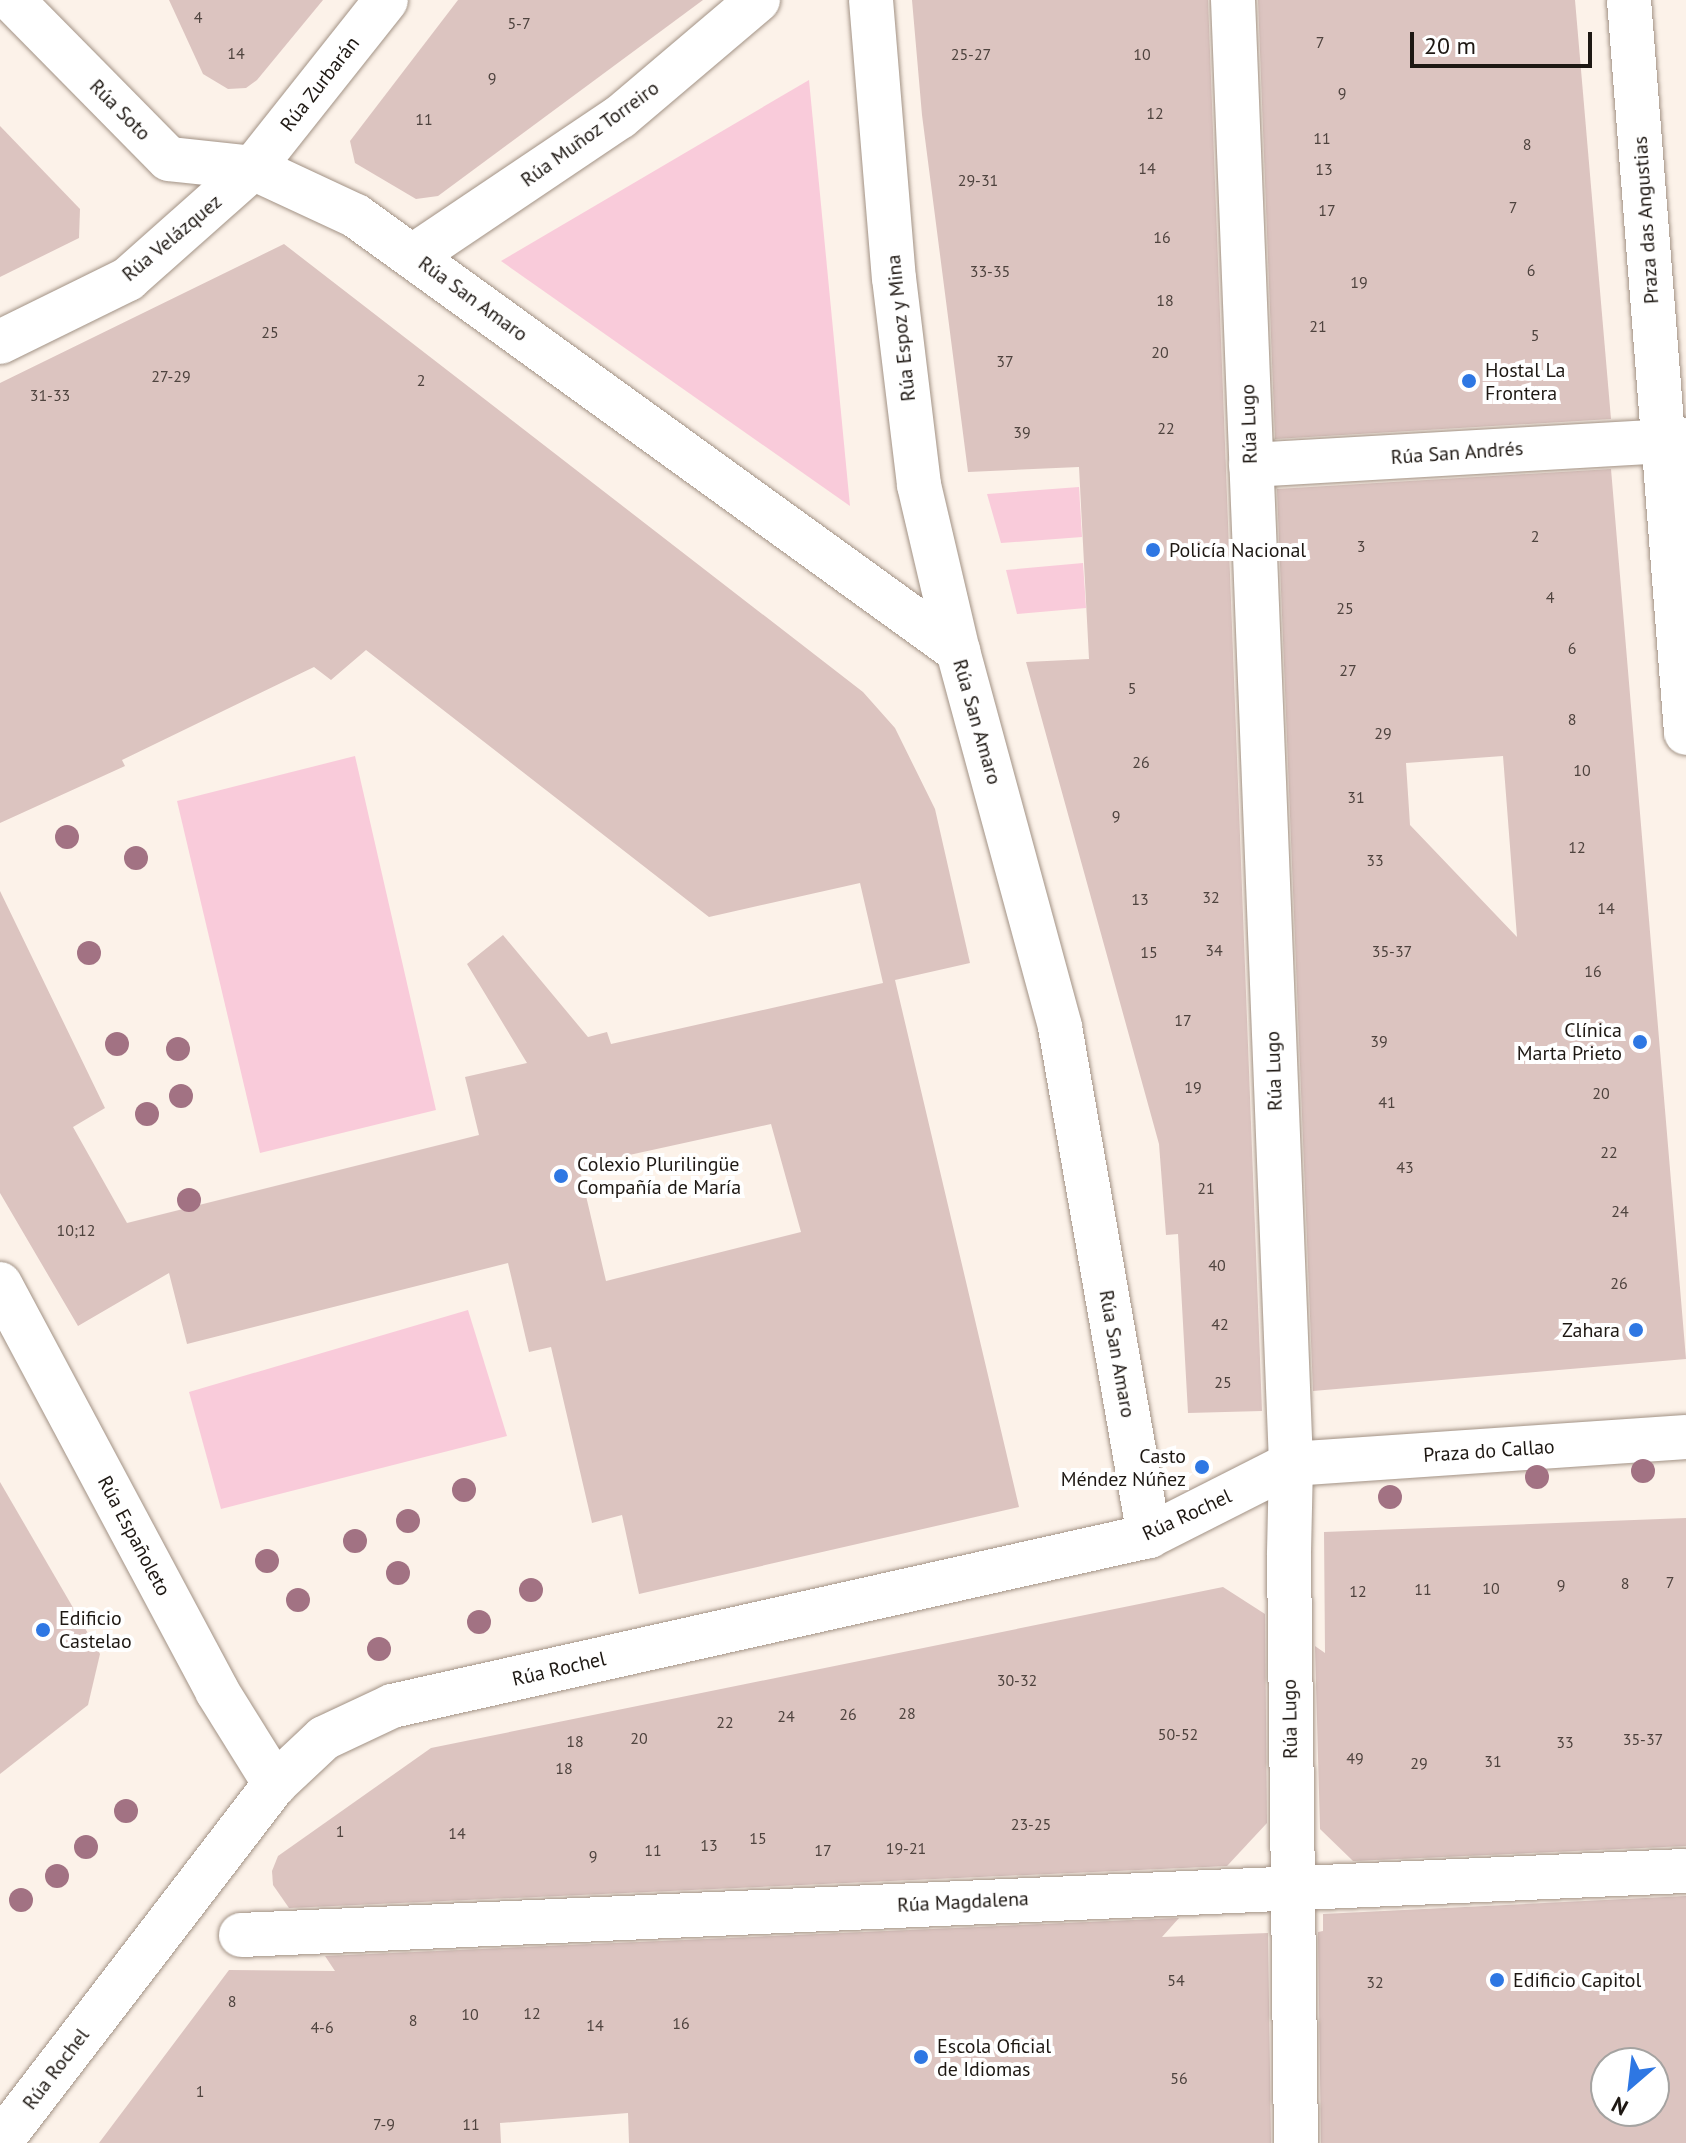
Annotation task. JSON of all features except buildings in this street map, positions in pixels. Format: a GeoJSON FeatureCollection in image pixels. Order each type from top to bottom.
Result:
{"type":"FeatureCollection","features":[{"type":"Feature","properties":{"kind":"street","name":"Rúa Soto"},"geometry":{"type":"LineString","coordinates":[[12,0],[169,159],[253,168]]}},
{"type":"Feature","properties":{"kind":"street","name":"Rúa Zurbarán"},"geometry":{"type":"LineString","coordinates":[[253,168],[386,0]]}},
{"type":"Feature","properties":{"kind":"street","name":"Rúa Muñoz Torreiro"},"geometry":{"type":"LineString","coordinates":[[413,256],[620,117],[758,0]]}},
{"type":"Feature","properties":{"kind":"street","name":"Rúa Espoz y Mina"},"geometry":{"type":"LineString","coordinates":[[871,0],[894,278],[919,485],[958,651]]}},
{"type":"Feature","properties":{"kind":"street","name":"Rúa Lugo"},"geometry":{"type":"LineString","coordinates":[[1233,0],[1291,1464],[1296,2143]]}},
{"type":"Feature","properties":{"kind":"street","name":"Praza das Angustias"},"geometry":{"type":"LineString","coordinates":[[1629,0],[1675,440],[1686,733]]}},
{"type":"Feature","properties":{"kind":"street","name":"Rúa San Amaro"},"geometry":{"type":"LineString","coordinates":[[253,168],[356,216],[958,651],[1060,1027],[1149,1536]]}},
{"type":"Feature","properties":{"kind":"street","name":"Rúa Velázquez"},"geometry":{"type":"LineString","coordinates":[[0,342],[128,279],[253,168]]}},
{"type":"Feature","properties":{"kind":"street","name":"Rúa San Andrés"},"geometry":{"type":"LineString","coordinates":[[1251,465],[1675,440]]}},
{"type":"Feature","properties":{"kind":"street","name":"Rúa Españoleto"},"geometry":{"type":"LineString","coordinates":[[0,1284],[217,1691],[275,1784]]}},
{"type":"Feature","properties":{"kind":"street","name":"Praza do Callao"},"geometry":{"type":"LineString","coordinates":[[1291,1464],[1686,1437]]}},
{"type":"Feature","properties":{"kind":"street","name":"Rúa Rochel"},"geometry":{"type":"LineString","coordinates":[[0,2142],[275,1784],[324,1738],[392,1706],[1149,1536],[1291,1464]]}},
{"type":"Feature","properties":{"kind":"street","name":"Rúa Magdalena"},"geometry":{"type":"LineString","coordinates":[[241,1935],[1686,1871]]}},
{"type":"Feature","properties":{"kind":"shaded area"},"geometry":{"type":"Polygon","coordinates":[[[809,80],[850,506],[501,261],[809,80]]]}},
{"type":"Feature","properties":{"kind":"shaded area"},"geometry":{"type":"Polygon","coordinates":[[[1079,487],[1082,537],[1001,543],[987,494],[1079,487]]]}},
{"type":"Feature","properties":{"kind":"shaded area"},"geometry":{"type":"Polygon","coordinates":[[[1083,563],[1086,608],[1017,614],[1006,570],[1083,563]]]}},
{"type":"Feature","properties":{"kind":"shaded area"},"geometry":{"type":"Polygon","coordinates":[[[355,756],[436,1110],[260,1153],[177,801],[355,756]]]}},
{"type":"Feature","properties":{"kind":"shaded area"},"geometry":{"type":"Polygon","coordinates":[[[468,1310],[507,1436],[221,1509],[189,1392],[468,1310]]]}},
{"type":"Feature","properties":{"kind":"place","name":"Hostal La Frontera"},"geometry":{"type":"Point","coordinates":[1469,381]}},
{"type":"Feature","properties":{"kind":"place","name":"Policía Nacional"},"geometry":{"type":"Point","coordinates":[1153,550]}},
{"type":"Feature","properties":{"kind":"place","name":"Clínica Marta Prieto"},"geometry":{"type":"Point","coordinates":[1640,1042]}},
{"type":"Feature","properties":{"kind":"place","name":"Colexio Plurilingüe Compañía de María"},"geometry":{"type":"Point","coordinates":[561,1176]}},
{"type":"Feature","properties":{"kind":"place","name":"Zahara"},"geometry":{"type":"Point","coordinates":[1636,1330]}},
{"type":"Feature","properties":{"kind":"place","name":"Casto Méndez Núñez"},"geometry":{"type":"Point","coordinates":[1202,1467]}},
{"type":"Feature","properties":{"kind":"place","name":"Edificio Castelao"},"geometry":{"type":"Point","coordinates":[43,1630]}},
{"type":"Feature","properties":{"kind":"place","name":"Edificio Capitol"},"geometry":{"type":"Point","coordinates":[1497,1980]}},
{"type":"Feature","properties":{"kind":"place","name":"Escola Oficial de Idiomas"},"geometry":{"type":"Point","coordinates":[921,2057]}}]}
